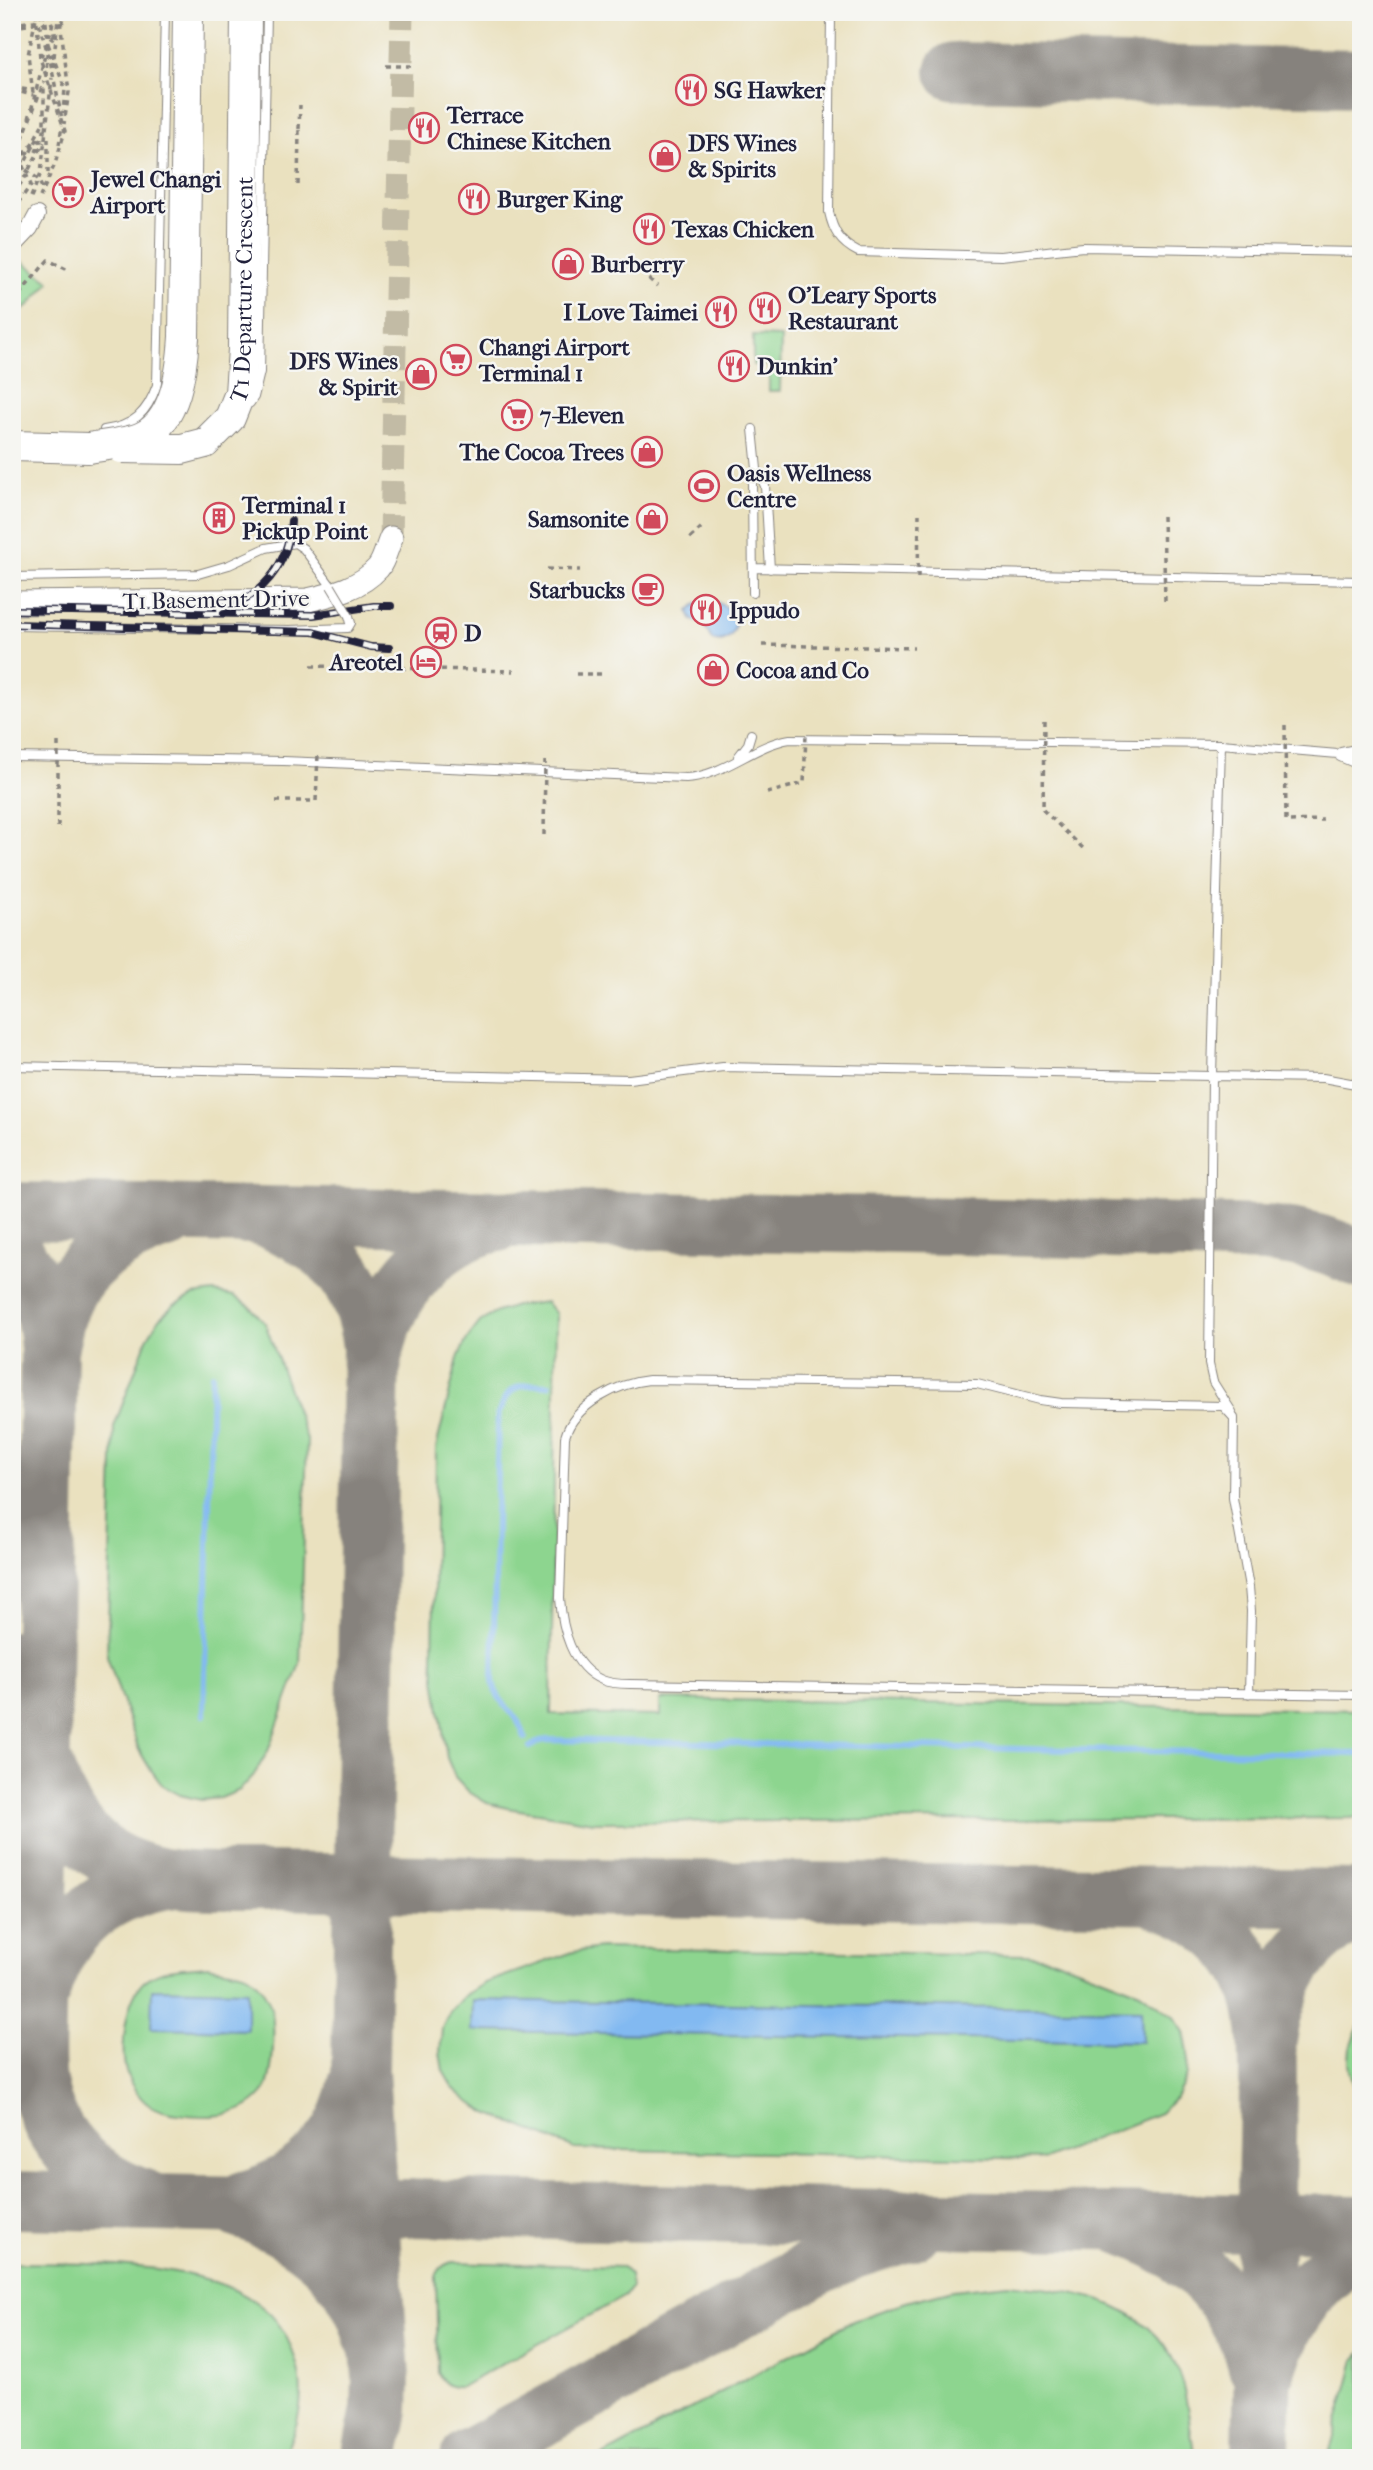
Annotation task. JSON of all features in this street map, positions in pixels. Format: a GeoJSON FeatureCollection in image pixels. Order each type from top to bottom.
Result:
{"type":"FeatureCollection","features":[{"type":"Feature","properties":{"kind":"highway"},"geometry":{"type":"LineString","coordinates":[[89,448],[144,437],[158,424],[172,401],[181,375],[184,337],[188,12]]}},
{"type":"Feature","properties":{"kind":"highway","name":"T1 Departure Crescent"},"geometry":{"type":"LineString","coordinates":[[12,446],[182,449],[205,443],[230,418],[240,393],[243,349],[246,12]]}},
{"type":"Feature","properties":{"kind":"main road","name":"T1 Basement Drive"},"geometry":{"type":"LineString","coordinates":[[12,603],[309,600],[341,593],[357,584],[379,567],[391,538]]}},
{"type":"Feature","properties":{"kind":"street"},"geometry":{"type":"LineString","coordinates":[[12,247],[30,228],[32,208]]}},
{"type":"Feature","properties":{"kind":"lane"},"geometry":{"type":"LineString","coordinates":[[165,12],[157,385],[151,402],[138,417],[122,428],[104,430],[104,452],[201,451],[215,444],[239,417]]}},
{"type":"Feature","properties":{"kind":"lane"},"geometry":{"type":"LineString","coordinates":[[247,407],[254,397],[260,372],[267,12]]}},
{"type":"Feature","properties":{"kind":"lane"},"geometry":{"type":"LineString","coordinates":[[831,12],[829,212],[838,236],[846,246],[858,252],[985,256],[1083,247],[1361,253]]}},
{"type":"Feature","properties":{"kind":"lane"},"geometry":{"type":"LineString","coordinates":[[753,429],[757,469],[765,486],[770,569]]}},
{"type":"Feature","properties":{"kind":"lane"},"geometry":{"type":"LineString","coordinates":[[753,593],[752,482],[757,469]]}},
{"type":"Feature","properties":{"kind":"lane"},"geometry":{"type":"LineString","coordinates":[[12,577],[198,575],[267,548],[295,543],[303,549],[331,586],[351,623],[348,628],[12,626]]}},
{"type":"Feature","properties":{"kind":"lane"},"geometry":{"type":"LineString","coordinates":[[753,568],[1361,581]]}},
{"type":"Feature","properties":{"kind":"lane"},"geometry":{"type":"LineString","coordinates":[[728,765],[741,754],[751,734]]}},
{"type":"Feature","properties":{"kind":"lane"},"geometry":{"type":"LineString","coordinates":[[12,757],[284,761],[686,778],[707,776],[770,744],[790,739],[1221,744],[1361,756]]}},
{"type":"Feature","properties":{"kind":"lane"},"geometry":{"type":"LineString","coordinates":[[1221,744],[1212,1076],[1209,1364],[1213,1382],[1228,1403],[1234,1418],[1233,1499],[1251,1611],[1248,1694]]}},
{"type":"Feature","properties":{"kind":"lane"},"geometry":{"type":"LineString","coordinates":[[1331,753],[1361,748]]}},
{"type":"Feature","properties":{"kind":"lane"},"geometry":{"type":"LineString","coordinates":[[1331,753],[1361,766]]}},
{"type":"Feature","properties":{"kind":"lane"},"geometry":{"type":"LineString","coordinates":[[12,1066],[629,1079],[723,1067],[1323,1078],[1361,1085]]}},
{"type":"Feature","properties":{"kind":"lane"},"geometry":{"type":"LineString","coordinates":[[1234,1418],[1226,1408],[1217,1405],[1061,1402],[1040,1400],[977,1384],[649,1381],[621,1386],[583,1409],[568,1426],[565,1437],[560,1598],[566,1636],[579,1661],[590,1673],[601,1680],[630,1684],[1361,1695]]}},
{"type":"Feature","properties":{"kind":"path"},"geometry":{"type":"LineString","coordinates":[[13,147],[21,143],[38,106],[31,84],[28,55],[38,12],[41,69],[65,131],[55,164],[32,208]]}},
{"type":"Feature","properties":{"kind":"path"},"geometry":{"type":"LineString","coordinates":[[12,25],[38,21],[50,13]]}},
{"type":"Feature","properties":{"kind":"path"},"geometry":{"type":"LineString","coordinates":[[38,21],[50,13]]}},
{"type":"Feature","properties":{"kind":"path"},"geometry":{"type":"LineString","coordinates":[[50,13],[60,27]]}},
{"type":"Feature","properties":{"kind":"path"},"geometry":{"type":"LineString","coordinates":[[50,13],[48,43],[65,88],[59,147]]}},
{"type":"Feature","properties":{"kind":"path"},"geometry":{"type":"LineString","coordinates":[[12,165],[28,122],[49,40],[50,13]]}},
{"type":"Feature","properties":{"kind":"path"},"geometry":{"type":"LineString","coordinates":[[12,165],[50,60],[50,13]]}},
{"type":"Feature","properties":{"kind":"path"},"geometry":{"type":"LineString","coordinates":[[12,212],[27,196],[41,173],[47,119],[50,13]]}},
{"type":"Feature","properties":{"kind":"path"},"geometry":{"type":"LineString","coordinates":[[32,208],[47,119],[50,13]]}},
{"type":"Feature","properties":{"kind":"path"},"geometry":{"type":"LineString","coordinates":[[32,208],[49,173],[47,134],[55,38],[50,13]]}},
{"type":"Feature","properties":{"kind":"path"},"geometry":{"type":"LineString","coordinates":[[32,208],[59,147],[69,92],[50,13]]}},
{"type":"Feature","properties":{"kind":"path"},"geometry":{"type":"LineString","coordinates":[[13,147],[20,140],[36,104],[26,52],[50,13]]}},
{"type":"Feature","properties":{"kind":"path"},"geometry":{"type":"LineString","coordinates":[[38,21],[38,94]]}},
{"type":"Feature","properties":{"kind":"path"},"geometry":{"type":"LineString","coordinates":[[38,21],[61,107],[63,134],[53,167],[39,198]]}},
{"type":"Feature","properties":{"kind":"path"},"geometry":{"type":"LineString","coordinates":[[12,25],[23,23]]}},
{"type":"Feature","properties":{"kind":"path"},"geometry":{"type":"LineString","coordinates":[[13,188],[33,160],[44,132],[45,79],[40,58],[60,27]]}},
{"type":"Feature","properties":{"kind":"path"},"geometry":{"type":"LineString","coordinates":[[38,94],[60,27]]}},
{"type":"Feature","properties":{"kind":"path"},"geometry":{"type":"LineString","coordinates":[[386,66],[411,66]]}},
{"type":"Feature","properties":{"kind":"path"},"geometry":{"type":"LineString","coordinates":[[38,79],[53,76],[59,79],[65,88]]}},
{"type":"Feature","properties":{"kind":"path"},"geometry":{"type":"LineString","coordinates":[[12,90],[38,94]]}},
{"type":"Feature","properties":{"kind":"path"},"geometry":{"type":"LineString","coordinates":[[12,90],[20,94]]}},
{"type":"Feature","properties":{"kind":"path"},"geometry":{"type":"LineString","coordinates":[[299,152],[300,105]]}},
{"type":"Feature","properties":{"kind":"path"},"geometry":{"type":"LineString","coordinates":[[13,188],[47,119]]}},
{"type":"Feature","properties":{"kind":"path"},"geometry":{"type":"LineString","coordinates":[[298,185],[299,130]]}},
{"type":"Feature","properties":{"kind":"path"},"geometry":{"type":"LineString","coordinates":[[12,165],[47,134]]}},
{"type":"Feature","properties":{"kind":"path"},"geometry":{"type":"LineString","coordinates":[[13,188],[22,182],[47,134]]}},
{"type":"Feature","properties":{"kind":"path"},"geometry":{"type":"LineString","coordinates":[[13,147],[29,183],[27,196]]}},
{"type":"Feature","properties":{"kind":"path"},"geometry":{"type":"LineString","coordinates":[[13,147],[31,186],[27,196]]}},
{"type":"Feature","properties":{"kind":"path"},"geometry":{"type":"LineString","coordinates":[[24,168],[38,180],[44,192]]}},
{"type":"Feature","properties":{"kind":"path"},"geometry":{"type":"LineString","coordinates":[[18,307],[13,301],[48,260],[69,271]]}},
{"type":"Feature","properties":{"kind":"path"},"geometry":{"type":"LineString","coordinates":[[634,265],[657,286]]}},
{"type":"Feature","properties":{"kind":"path"},"geometry":{"type":"LineString","coordinates":[[918,579],[919,514]]}},
{"type":"Feature","properties":{"kind":"path"},"geometry":{"type":"LineString","coordinates":[[1163,516],[1166,600]]}},
{"type":"Feature","properties":{"kind":"path"},"geometry":{"type":"LineString","coordinates":[[690,538],[703,526]]}},
{"type":"Feature","properties":{"kind":"path"},"geometry":{"type":"LineString","coordinates":[[547,569],[580,570]]}},
{"type":"Feature","properties":{"kind":"path"},"geometry":{"type":"LineString","coordinates":[[762,645],[914,648]]}},
{"type":"Feature","properties":{"kind":"path"},"geometry":{"type":"LineString","coordinates":[[311,667],[514,671]]}},
{"type":"Feature","properties":{"kind":"path"},"geometry":{"type":"LineString","coordinates":[[576,674],[605,674]]}},
{"type":"Feature","properties":{"kind":"path"},"geometry":{"type":"LineString","coordinates":[[1044,720],[1043,810],[1085,850]]}},
{"type":"Feature","properties":{"kind":"path"},"geometry":{"type":"LineString","coordinates":[[1284,725],[1286,821],[1324,820]]}},
{"type":"Feature","properties":{"kind":"path"},"geometry":{"type":"LineString","coordinates":[[767,793],[804,783],[806,734]]}},
{"type":"Feature","properties":{"kind":"path"},"geometry":{"type":"LineString","coordinates":[[58,739],[58,827]]}},
{"type":"Feature","properties":{"kind":"path"},"geometry":{"type":"LineString","coordinates":[[275,801],[316,802],[318,754]]}},
{"type":"Feature","properties":{"kind":"path"},"geometry":{"type":"LineString","coordinates":[[544,835],[545,761]]}},
{"type":"Feature","properties":{"kind":"green space"},"geometry":{"type":"Polygon","coordinates":[[[14,255],[50,282],[12,319],[12,257],[14,255]]]}},
{"type":"Feature","properties":{"kind":"green space"},"geometry":{"type":"Polygon","coordinates":[[[753,336],[781,337],[780,391],[769,391],[769,365],[753,365],[753,336]]]}},
{"type":"Feature","properties":{"kind":"green space"},"geometry":{"type":"Polygon","coordinates":[[[214,1292],[234,1296],[251,1307],[265,1323],[307,1440],[300,1663],[268,1751],[254,1775],[240,1790],[221,1798],[201,1800],[180,1795],[162,1785],[149,1767],[139,1750],[107,1656],[114,1427],[147,1339],[159,1319],[174,1305],[193,1295],[214,1292]]]}},
{"type":"Feature","properties":{"kind":"green space"},"geometry":{"type":"Polygon","coordinates":[[[546,1302],[556,1314],[551,1714],[660,1716],[660,1699],[1361,1710],[1361,1818],[593,1822],[507,1808],[487,1803],[469,1792],[455,1777],[447,1758],[433,1665],[436,1448],[458,1358],[467,1339],[480,1322],[497,1312],[546,1302]]]}},
{"type":"Feature","properties":{"kind":"green space"},"geometry":{"type":"Polygon","coordinates":[[[601,1948],[1027,1955],[1054,1959],[1140,1992],[1173,2016],[1184,2032],[1188,2051],[1187,2075],[1177,2096],[1160,2113],[1044,2159],[575,2149],[488,2113],[453,2088],[443,2071],[440,2052],[442,2028],[451,2010],[467,1994],[485,1983],[573,1952],[601,1948]]]}},
{"type":"Feature","properties":{"kind":"green space"},"geometry":{"type":"Polygon","coordinates":[[[207,1966],[248,1975],[267,1997],[272,2013],[273,2037],[272,2063],[267,2086],[252,2103],[225,2114],[196,2116],[162,2111],[142,2099],[127,2075],[124,2039],[133,1998],[146,1980],[153,1976],[175,1969],[207,1966]]]}},
{"type":"Feature","properties":{"kind":"green space"},"geometry":{"type":"Polygon","coordinates":[[[1361,2025],[1361,2099],[1350,2072],[1349,2052],[1361,2025]]]}},
{"type":"Feature","properties":{"kind":"green space"},"geometry":{"type":"Polygon","coordinates":[[[452,2262],[622,2267],[630,2275],[631,2287],[625,2296],[461,2387],[453,2387],[445,2383],[438,2373],[436,2277],[442,2267],[452,2262]]]}},
{"type":"Feature","properties":{"kind":"green space"},"geometry":{"type":"Polygon","coordinates":[[[12,2263],[118,2265],[156,2269],[194,2276],[228,2287],[258,2304],[283,2330],[296,2361],[301,2386],[297,2423],[281,2458],[12,2458],[12,2263]]]}},
{"type":"Feature","properties":{"kind":"green space"},"geometry":{"type":"Polygon","coordinates":[[[1008,2284],[1089,2297],[1136,2318],[1155,2334],[1171,2356],[1182,2383],[1195,2458],[599,2458],[853,2321],[906,2302],[953,2290],[1008,2284]]]}},
{"type":"Feature","properties":{"kind":"green space"},"geometry":{"type":"Polygon","coordinates":[[[1361,2353],[1361,2458],[1328,2458],[1355,2360],[1361,2353]]]}},
{"type":"Feature","properties":{"kind":"water"},"geometry":{"type":"Polygon","coordinates":[[[706,600],[719,603],[728,609],[733,617],[733,632],[728,637],[712,640],[703,623],[692,620],[689,611],[706,600]]]}},
{"type":"Feature","properties":{"kind":"water"},"geometry":{"type":"Polygon","coordinates":[[[152,1989],[247,1991],[247,2030],[151,2028],[152,1989]]]}},
{"type":"Feature","properties":{"kind":"water"},"geometry":{"type":"Polygon","coordinates":[[[473,2000],[1141,2010],[1142,2042],[472,2031],[473,2000]]]}},
{"type":"Feature","properties":{"kind":"waterway"},"geometry":{"type":"LineString","coordinates":[[204,1715],[212,1375]]}},
{"type":"Feature","properties":{"kind":"waterway"},"geometry":{"type":"LineString","coordinates":[[525,1738],[518,1722],[499,1697],[493,1682],[498,1415],[506,1397],[516,1388],[549,1385]]}},
{"type":"Feature","properties":{"kind":"waterway"},"geometry":{"type":"LineString","coordinates":[[530,1747],[548,1740],[1073,1750]]}},
{"type":"Feature","properties":{"kind":"waterway"},"geometry":{"type":"LineString","coordinates":[[1076,1750],[1361,1754]]}},
{"type":"Feature","properties":{"kind":"taxiway"},"geometry":{"type":"LineString","coordinates":[[954,71],[1361,78]]}},
{"type":"Feature","properties":{"kind":"taxiway"},"geometry":{"type":"LineString","coordinates":[[12,1211],[958,1226],[1265,1234],[1314,1242],[1361,1260]]}},
{"type":"Feature","properties":{"kind":"taxiway"},"geometry":{"type":"LineString","coordinates":[[262,1218],[305,1237],[338,1264],[360,1301],[371,1347],[360,2071],[381,2377],[380,2410],[370,2458]]}},
{"type":"Feature","properties":{"kind":"taxiway"},"geometry":{"type":"LineString","coordinates":[[49,1350],[66,1294],[89,1264],[119,1241],[172,1219]]}},
{"type":"Feature","properties":{"kind":"taxiway"},"geometry":{"type":"LineString","coordinates":[[373,1363],[387,1316],[414,1274],[431,1256],[451,1241],[498,1223]]}},
{"type":"Feature","properties":{"kind":"taxiway"},"geometry":{"type":"LineString","coordinates":[[12,1251],[35,1285],[40,1298],[49,1350],[37,2078],[53,2126],[77,2158],[108,2182],[146,2199]]}},
{"type":"Feature","properties":{"kind":"taxiway"},"geometry":{"type":"LineString","coordinates":[[12,1660],[46,1771],[72,1822],[91,1843],[114,1860],[152,1875],[213,1881],[1361,1898]]}},
{"type":"Feature","properties":{"kind":"taxiway"},"geometry":{"type":"LineString","coordinates":[[42,1989],[62,1945],[75,1927],[91,1912],[129,1891],[176,1879]]}},
{"type":"Feature","properties":{"kind":"taxiway"},"geometry":{"type":"LineString","coordinates":[[1156,1899],[1191,1912],[1221,1934],[1237,1951],[1257,1986],[1266,2025],[1268,2088],[1261,2458]]}},
{"type":"Feature","properties":{"kind":"taxiway"},"geometry":{"type":"LineString","coordinates":[[1268,2040],[1278,1998],[1296,1962],[1308,1946],[1323,1933],[1361,1910]]}},
{"type":"Feature","properties":{"kind":"taxiway"},"geometry":{"type":"LineString","coordinates":[[244,2200],[285,2184],[318,2159],[343,2126],[352,2106],[357,2084]]}},
{"type":"Feature","properties":{"kind":"taxiway"},"geometry":{"type":"LineString","coordinates":[[12,2200],[988,2220],[1361,2224]]}},
{"type":"Feature","properties":{"kind":"taxiway"},"geometry":{"type":"LineString","coordinates":[[240,2210],[283,2229],[322,2256],[352,2292],[364,2312],[372,2335]]}},
{"type":"Feature","properties":{"kind":"taxiway"},"geometry":{"type":"LineString","coordinates":[[1122,2226],[1174,2251],[1216,2288],[1247,2337],[1257,2366]]}},
{"type":"Feature","properties":{"kind":"taxiway"},"geometry":{"type":"LineString","coordinates":[[469,2458],[800,2276],[853,2250],[913,2231]]}},
{"type":"Feature","properties":{"kind":"taxiway"},"geometry":{"type":"LineString","coordinates":[[1268,2368],[1282,2332],[1302,2299],[1329,2272],[1361,2250]]}},
{"type":"Feature","properties":{"kind":"tunnel"},"geometry":{"type":"LineString","coordinates":[[391,538],[402,12]]}},
{"type":"Feature","properties":{"kind":"railway"},"geometry":{"type":"LineString","coordinates":[[217,609],[247,598],[270,578],[285,552],[291,521]]}},
{"type":"Feature","properties":{"kind":"railway"},"geometry":{"type":"LineString","coordinates":[[12,610],[313,615],[391,606]]}},
{"type":"Feature","properties":{"kind":"railway"},"geometry":{"type":"LineString","coordinates":[[12,624],[313,632],[371,647],[389,648]]}},
{"type":"Feature","properties":{"kind":"place","name":"SG Hawker"},"geometry":{"type":"Point","coordinates":[691,90]}},
{"type":"Feature","properties":{"kind":"place","name":"Terrace Chinese Kitchen"},"geometry":{"type":"Point","coordinates":[424,128]}},
{"type":"Feature","properties":{"kind":"place","name":"DFS Wines & Spirits"},"geometry":{"type":"Point","coordinates":[665,156]}},
{"type":"Feature","properties":{"kind":"place","name":"Jewel Changi Airport"},"geometry":{"type":"Point","coordinates":[68,192]}},
{"type":"Feature","properties":{"kind":"place","name":"Burger King"},"geometry":{"type":"Point","coordinates":[474,199]}},
{"type":"Feature","properties":{"kind":"place","name":"Texas Chicken"},"geometry":{"type":"Point","coordinates":[649,229]}},
{"type":"Feature","properties":{"kind":"place","name":"Burberry"},"geometry":{"type":"Point","coordinates":[568,264]}},
{"type":"Feature","properties":{"kind":"place","name":"O'Leary Sports Restaurant"},"geometry":{"type":"Point","coordinates":[765,308]}},
{"type":"Feature","properties":{"kind":"place","name":"I Love Taimei"},"geometry":{"type":"Point","coordinates":[721,312]}},
{"type":"Feature","properties":{"kind":"place","name":"Changi Airport Terminal 1"},"geometry":{"type":"Point","coordinates":[456,360]}},
{"type":"Feature","properties":{"kind":"place","name":"Dunkin'"},"geometry":{"type":"Point","coordinates":[734,366]}},
{"type":"Feature","properties":{"kind":"place","name":"DFS Wines & Spirit"},"geometry":{"type":"Point","coordinates":[421,374]}},
{"type":"Feature","properties":{"kind":"place","name":"7-Eleven"},"geometry":{"type":"Point","coordinates":[517,415]}},
{"type":"Feature","properties":{"kind":"place","name":"The Cocoa Trees"},"geometry":{"type":"Point","coordinates":[647,452]}},
{"type":"Feature","properties":{"kind":"place","name":"Oasis Wellness Centre"},"geometry":{"type":"Point","coordinates":[704,486]}},
{"type":"Feature","properties":{"kind":"place","name":"Terminal 1 Pickup Point"},"geometry":{"type":"Point","coordinates":[219,518]}},
{"type":"Feature","properties":{"kind":"place","name":"Samsonite"},"geometry":{"type":"Point","coordinates":[652,519]}},
{"type":"Feature","properties":{"kind":"place","name":"Starbucks"},"geometry":{"type":"Point","coordinates":[648,590]}},
{"type":"Feature","properties":{"kind":"place","name":"Ippudo"},"geometry":{"type":"Point","coordinates":[706,610]}},
{"type":"Feature","properties":{"kind":"place","name":"D"},"geometry":{"type":"Point","coordinates":[441,633]}},
{"type":"Feature","properties":{"kind":"place","name":"Areotel"},"geometry":{"type":"Point","coordinates":[426,662]}},
{"type":"Feature","properties":{"kind":"place","name":"Cocoa and Co"},"geometry":{"type":"Point","coordinates":[713,670]}}]}
